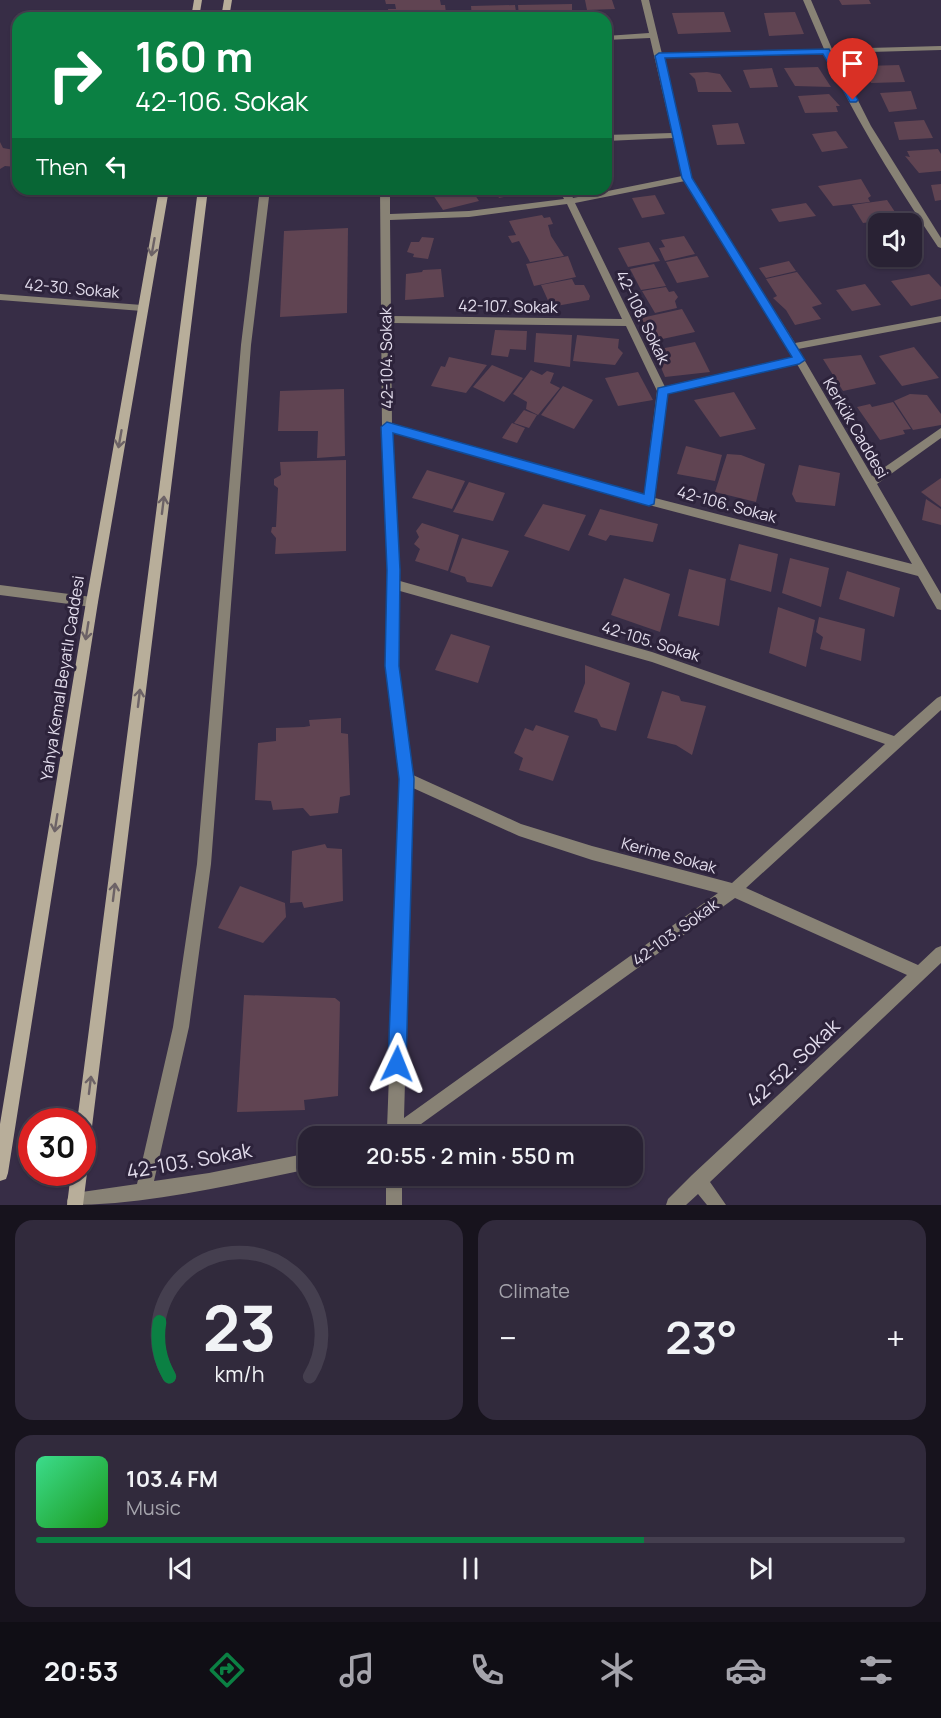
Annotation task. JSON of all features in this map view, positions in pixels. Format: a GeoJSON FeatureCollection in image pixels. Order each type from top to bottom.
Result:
{"type":"FeatureCollection","features":[{"type":"Feature","properties":{"kind":"street","name":"Kerkük Caddesi"},"geometry":{"type":"LineString","coordinates":[[645,0],[679,135],[687,178],[792,347],[941,605]]}},
{"type":"Feature","properties":{"kind":"street"},"geometry":{"type":"LineString","coordinates":[[807,0],[826,51],[897,180],[941,245]]}},
{"type":"Feature","properties":{"kind":"street"},"geometry":{"type":"LineString","coordinates":[[612,38],[654,35]]}},
{"type":"Feature","properties":{"kind":"street"},"geometry":{"type":"LineString","coordinates":[[659,56],[941,48]]}},
{"type":"Feature","properties":{"kind":"street"},"geometry":{"type":"LineString","coordinates":[[612,138],[679,135]]}},
{"type":"Feature","properties":{"kind":"street"},"geometry":{"type":"LineString","coordinates":[[612,193],[687,178]]}},
{"type":"Feature","properties":{"kind":"street","name":"Yahya Kemal Beyatlı Caddesi"},"geometry":{"type":"LineString","coordinates":[[0,1173],[92,602],[163,195]]}},
{"type":"Feature","properties":{"kind":"street"},"geometry":{"type":"LineString","coordinates":[[86,1108],[202,195]]}},
{"type":"Feature","properties":{"kind":"street"},"geometry":{"type":"LineString","coordinates":[[144,1190],[181,1027],[204,864],[246,345],[264,195]]}},
{"type":"Feature","properties":{"kind":"street","name":"42-104. Sokak"},"geometry":{"type":"LineString","coordinates":[[385,195],[385,319],[393,584],[392,666],[407,779],[393,1126]]}},
{"type":"Feature","properties":{"kind":"street","name":"42-108. Sokak"},"geometry":{"type":"LineString","coordinates":[[567,195],[662,391],[649,501]]}},
{"type":"Feature","properties":{"kind":"street"},"geometry":{"type":"LineString","coordinates":[[387,217],[469,214],[601,195]]}},
{"type":"Feature","properties":{"kind":"street","name":"42-30. Sokak"},"geometry":{"type":"LineString","coordinates":[[0,297],[142,308]]}},
{"type":"Feature","properties":{"kind":"street","name":"42-107. Sokak"},"geometry":{"type":"LineString","coordinates":[[385,319],[630,323]]}},
{"type":"Feature","properties":{"kind":"street"},"geometry":{"type":"LineString","coordinates":[[792,347],[941,319]]}},
{"type":"Feature","properties":{"kind":"street"},"geometry":{"type":"LineString","coordinates":[[662,391],[799,360]]}},
{"type":"Feature","properties":{"kind":"street","name":"42-106. Sokak"},"geometry":{"type":"LineString","coordinates":[[387,427],[649,501],[922,572]]}},
{"type":"Feature","properties":{"kind":"street"},"geometry":{"type":"LineString","coordinates":[[870,483],[941,432]]}},
{"type":"Feature","properties":{"kind":"street","name":"42-105. Sokak"},"geometry":{"type":"LineString","coordinates":[[393,584],[652,657],[895,742]]}},
{"type":"Feature","properties":{"kind":"street"},"geometry":{"type":"LineString","coordinates":[[0,590],[92,602]]}},
{"type":"Feature","properties":{"kind":"street","name":"42-103. Sokak"},"geometry":{"type":"LineString","coordinates":[[407,1126],[734,890],[941,702]]}},
{"type":"Feature","properties":{"kind":"street","name":"Kerime Sokak"},"geometry":{"type":"LineString","coordinates":[[407,779],[519,830],[592,853],[734,890],[920,973]]}},
{"type":"Feature","properties":{"kind":"street","name":"42-52. Sokak"},"geometry":{"type":"LineString","coordinates":[[674,1205],[941,953]]}},
{"type":"Feature","properties":{"kind":"street","name":"42-103. Sokak"},"geometry":{"type":"LineString","coordinates":[[75,1203],[209,1181],[298,1163]]}},
{"type":"Feature","properties":{"kind":"street"},"geometry":{"type":"LineString","coordinates":[[698,1181],[718,1205]]}},
{"type":"Feature","properties":{"kind":"street"},"geometry":{"type":"LineString","coordinates":[[75,1203],[77,1186]]}},
{"type":"Feature","properties":{"kind":"street"},"geometry":{"type":"LineString","coordinates":[[394,1186],[394,1205]]}},
{"type":"Feature","properties":{"kind":"building"},"geometry":{"type":"Polygon","coordinates":[[[385,0],[440,0],[441,5],[445,5],[446,12],[388,12],[388,9],[396,9],[395,4],[386,4],[385,0]]]}},
{"type":"Feature","properties":{"kind":"building"},"geometry":{"type":"Polygon","coordinates":[[[585,0],[612,0],[615,9],[587,10],[585,0]]]}},
{"type":"Feature","properties":{"kind":"building"},"geometry":{"type":"Polygon","coordinates":[[[839,0],[869,0],[871,4],[842,5],[839,0]]]}},
{"type":"Feature","properties":{"kind":"building"},"geometry":{"type":"Polygon","coordinates":[[[572,4],[572,12],[519,12],[518,5],[572,4]]]}},
{"type":"Feature","properties":{"kind":"building"},"geometry":{"type":"Polygon","coordinates":[[[515,5],[516,12],[472,12],[471,6],[515,5]]]}},
{"type":"Feature","properties":{"kind":"building"},"geometry":{"type":"Polygon","coordinates":[[[724,12],[731,32],[678,34],[672,13],[724,12]]]}},
{"type":"Feature","properties":{"kind":"building"},"geometry":{"type":"Polygon","coordinates":[[[795,12],[804,34],[769,36],[764,13],[795,12]]]}},
{"type":"Feature","properties":{"kind":"building"},"geometry":{"type":"Polygon","coordinates":[[[899,65],[905,82],[871,83],[866,66],[899,65]]]}},
{"type":"Feature","properties":{"kind":"building"},"geometry":{"type":"Polygon","coordinates":[[[818,67],[831,87],[795,86],[784,68],[818,67]]]}},
{"type":"Feature","properties":{"kind":"building"},"geometry":{"type":"Polygon","coordinates":[[[772,68],[778,87],[750,88],[743,70],[772,68]]]}},
{"type":"Feature","properties":{"kind":"building"},"geometry":{"type":"Polygon","coordinates":[[[689,73],[720,74],[732,92],[698,92],[695,79],[689,73]]]}},
{"type":"Feature","properties":{"kind":"building"},"geometry":{"type":"Polygon","coordinates":[[[911,91],[917,109],[889,112],[880,93],[911,91]]]}},
{"type":"Feature","properties":{"kind":"building"},"geometry":{"type":"Polygon","coordinates":[[[829,94],[840,106],[836,106],[838,112],[805,113],[798,96],[829,94]]]}},
{"type":"Feature","properties":{"kind":"building"},"geometry":{"type":"Polygon","coordinates":[[[924,120],[933,138],[899,140],[894,122],[924,120]]]}},
{"type":"Feature","properties":{"kind":"building"},"geometry":{"type":"Polygon","coordinates":[[[738,123],[745,144],[717,145],[712,125],[738,123]]]}},
{"type":"Feature","properties":{"kind":"building"},"geometry":{"type":"Polygon","coordinates":[[[836,131],[848,148],[822,152],[812,134],[836,131]]]}},
{"type":"Feature","properties":{"kind":"building"},"geometry":{"type":"Polygon","coordinates":[[[0,142],[3,148],[12,150],[12,167],[5,166],[0,169],[0,142]]]}},
{"type":"Feature","properties":{"kind":"building"},"geometry":{"type":"Polygon","coordinates":[[[938,149],[941,154],[941,171],[919,173],[905,156],[910,157],[907,151],[938,149]]]}},
{"type":"Feature","properties":{"kind":"building"},"geometry":{"type":"Polygon","coordinates":[[[861,179],[871,196],[868,198],[870,202],[833,206],[818,186],[861,179]]]}},
{"type":"Feature","properties":{"kind":"building"},"geometry":{"type":"Polygon","coordinates":[[[941,184],[941,200],[935,201],[931,185],[941,184]]]}},
{"type":"Feature","properties":{"kind":"building"},"geometry":{"type":"Polygon","coordinates":[[[433,195],[475,195],[479,201],[443,210],[433,195]]]}},
{"type":"Feature","properties":{"kind":"building"},"geometry":{"type":"Polygon","coordinates":[[[498,195],[514,195],[499,198],[498,195]]]}},
{"type":"Feature","properties":{"kind":"building"},"geometry":{"type":"Polygon","coordinates":[[[655,195],[665,214],[642,218],[632,198],[655,195]]]}},
{"type":"Feature","properties":{"kind":"building"},"geometry":{"type":"Polygon","coordinates":[[[887,200],[896,213],[868,213],[868,222],[863,223],[852,205],[887,200]]]}},
{"type":"Feature","properties":{"kind":"building"},"geometry":{"type":"Polygon","coordinates":[[[806,203],[816,216],[779,222],[771,209],[806,203]]]}},
{"type":"Feature","properties":{"kind":"building"},"geometry":{"type":"Polygon","coordinates":[[[542,215],[544,218],[550,217],[553,224],[548,225],[551,236],[564,256],[530,262],[519,241],[512,243],[508,236],[516,235],[509,221],[542,215]]]}},
{"type":"Feature","properties":{"kind":"building"},"geometry":{"type":"Polygon","coordinates":[[[348,228],[347,313],[280,317],[284,231],[348,228]]]}},
{"type":"Feature","properties":{"kind":"building"},"geometry":{"type":"Polygon","coordinates":[[[684,236],[695,254],[665,261],[659,248],[665,247],[661,240],[684,236]]]}},
{"type":"Feature","properties":{"kind":"building"},"geometry":{"type":"Polygon","coordinates":[[[422,237],[434,238],[428,259],[413,257],[414,254],[407,252],[411,242],[419,242],[422,237]]]}},
{"type":"Feature","properties":{"kind":"building"},"geometry":{"type":"Polygon","coordinates":[[[649,242],[660,261],[628,267],[618,248],[649,242]]]}},
{"type":"Feature","properties":{"kind":"building"},"geometry":{"type":"Polygon","coordinates":[[[568,256],[576,277],[534,286],[526,264],[568,256]]]}},
{"type":"Feature","properties":{"kind":"building"},"geometry":{"type":"Polygon","coordinates":[[[697,256],[709,277],[677,283],[666,262],[697,256]]]}},
{"type":"Feature","properties":{"kind":"building"},"geometry":{"type":"Polygon","coordinates":[[[789,261],[796,271],[766,278],[759,268],[789,261]]]}},
{"type":"Feature","properties":{"kind":"building"},"geometry":{"type":"Polygon","coordinates":[[[654,264],[666,286],[641,290],[630,269],[654,264]]]}},
{"type":"Feature","properties":{"kind":"building"},"geometry":{"type":"Polygon","coordinates":[[[441,269],[444,297],[405,300],[406,274],[441,269]]]}},
{"type":"Feature","properties":{"kind":"building"},"geometry":{"type":"Polygon","coordinates":[[[797,272],[822,304],[812,307],[821,319],[795,325],[786,310],[773,298],[777,296],[766,279],[797,272]]]}},
{"type":"Feature","properties":{"kind":"building"},"geometry":{"type":"Polygon","coordinates":[[[929,274],[941,287],[941,299],[911,306],[891,281],[929,274]]]}},
{"type":"Feature","properties":{"kind":"building"},"geometry":{"type":"Polygon","coordinates":[[[572,279],[575,285],[584,285],[590,296],[589,300],[551,307],[541,285],[572,279]]]}},
{"type":"Feature","properties":{"kind":"building"},"geometry":{"type":"Polygon","coordinates":[[[865,284],[881,305],[852,311],[836,290],[865,284]]]}},
{"type":"Feature","properties":{"kind":"building"},"geometry":{"type":"Polygon","coordinates":[[[666,287],[669,292],[674,291],[678,297],[675,301],[677,308],[655,313],[642,291],[666,287]]]}},
{"type":"Feature","properties":{"kind":"building"},"geometry":{"type":"Polygon","coordinates":[[[682,309],[695,332],[653,341],[641,318],[682,309]]]}},
{"type":"Feature","properties":{"kind":"building"},"geometry":{"type":"Polygon","coordinates":[[[495,330],[527,331],[526,350],[510,349],[508,357],[491,355],[495,330]]]}},
{"type":"Feature","properties":{"kind":"building"},"geometry":{"type":"Polygon","coordinates":[[[536,333],[572,335],[570,367],[534,362],[536,333]]]}},
{"type":"Feature","properties":{"kind":"building"},"geometry":{"type":"Polygon","coordinates":[[[577,335],[619,339],[618,348],[623,353],[615,365],[573,361],[577,335]]]}},
{"type":"Feature","properties":{"kind":"building"},"geometry":{"type":"Polygon","coordinates":[[[695,342],[710,372],[665,377],[660,365],[663,363],[655,350],[695,342]]]}},
{"type":"Feature","properties":{"kind":"building"},"geometry":{"type":"Polygon","coordinates":[[[914,347],[939,378],[902,386],[879,356],[914,347]]]}},
{"type":"Feature","properties":{"kind":"building"},"geometry":{"type":"Polygon","coordinates":[[[861,355],[876,384],[843,391],[823,359],[861,355]]]}},
{"type":"Feature","properties":{"kind":"building"},"geometry":{"type":"Polygon","coordinates":[[[449,357],[487,365],[466,393],[431,386],[441,366],[445,367],[449,357]]]}},
{"type":"Feature","properties":{"kind":"building"},"geometry":{"type":"Polygon","coordinates":[[[492,365],[523,378],[504,402],[473,387],[492,365]]]}},
{"type":"Feature","properties":{"kind":"building"},"geometry":{"type":"Polygon","coordinates":[[[531,370],[542,375],[547,371],[554,373],[550,383],[560,388],[538,415],[526,409],[527,402],[513,394],[531,370]]]}},
{"type":"Feature","properties":{"kind":"building"},"geometry":{"type":"Polygon","coordinates":[[[638,372],[653,400],[618,406],[605,378],[638,372]]]}},
{"type":"Feature","properties":{"kind":"building"},"geometry":{"type":"Polygon","coordinates":[[[563,386],[593,400],[574,429],[541,415],[563,386]]]}},
{"type":"Feature","properties":{"kind":"building"},"geometry":{"type":"Polygon","coordinates":[[[344,389],[345,456],[317,458],[318,431],[278,431],[280,391],[344,389]]]}},
{"type":"Feature","properties":{"kind":"building"},"geometry":{"type":"Polygon","coordinates":[[[734,392],[756,429],[720,437],[694,400],[734,392]]]}},
{"type":"Feature","properties":{"kind":"building"},"geometry":{"type":"Polygon","coordinates":[[[910,394],[927,395],[941,414],[941,425],[913,430],[894,401],[910,394]]]}},
{"type":"Feature","properties":{"kind":"building"},"geometry":{"type":"Polygon","coordinates":[[[893,402],[911,429],[903,430],[905,434],[880,440],[857,407],[870,404],[872,407],[893,402]]]}},
{"type":"Feature","properties":{"kind":"building"},"geometry":{"type":"Polygon","coordinates":[[[524,410],[537,415],[529,428],[514,423],[524,410]]]}},
{"type":"Feature","properties":{"kind":"building"},"geometry":{"type":"Polygon","coordinates":[[[512,423],[525,428],[517,443],[502,438],[512,423]]]}},
{"type":"Feature","properties":{"kind":"building"},"geometry":{"type":"Polygon","coordinates":[[[686,446],[722,455],[715,481],[677,474],[686,446]]]}},
{"type":"Feature","properties":{"kind":"building"},"geometry":{"type":"Polygon","coordinates":[[[727,454],[741,455],[765,464],[756,502],[715,492],[727,454]]]}},
{"type":"Feature","properties":{"kind":"building"},"geometry":{"type":"Polygon","coordinates":[[[346,460],[346,551],[275,554],[276,538],[271,532],[272,527],[276,527],[278,488],[274,485],[274,479],[281,475],[280,462],[346,460]]]}},
{"type":"Feature","properties":{"kind":"building"},"geometry":{"type":"Polygon","coordinates":[[[799,465],[840,473],[835,506],[796,502],[792,494],[799,465]]]}},
{"type":"Feature","properties":{"kind":"building"},"geometry":{"type":"Polygon","coordinates":[[[427,470],[465,481],[452,509],[412,498],[427,470]]]}},
{"type":"Feature","properties":{"kind":"building"},"geometry":{"type":"Polygon","coordinates":[[[941,478],[941,507],[921,492],[941,478]]]}},
{"type":"Feature","properties":{"kind":"building"},"geometry":{"type":"Polygon","coordinates":[[[469,482],[505,493],[493,521],[453,512],[469,482]]]}},
{"type":"Feature","properties":{"kind":"building"},"geometry":{"type":"Polygon","coordinates":[[[926,499],[941,509],[941,525],[922,520],[926,499]]]}},
{"type":"Feature","properties":{"kind":"building"},"geometry":{"type":"Polygon","coordinates":[[[543,504],[586,515],[569,551],[524,536],[543,504]]]}},
{"type":"Feature","properties":{"kind":"building"},"geometry":{"type":"Polygon","coordinates":[[[600,509],[658,524],[653,542],[610,535],[606,541],[588,535],[600,509]]]}},
{"type":"Feature","properties":{"kind":"building"},"geometry":{"type":"Polygon","coordinates":[[[422,523],[459,535],[448,571],[415,561],[420,549],[414,544],[419,537],[416,531],[422,523]]]}},
{"type":"Feature","properties":{"kind":"building"},"geometry":{"type":"Polygon","coordinates":[[[462,538],[509,551],[492,587],[467,582],[465,577],[450,572],[462,538]]]}},
{"type":"Feature","properties":{"kind":"building"},"geometry":{"type":"Polygon","coordinates":[[[739,544],[778,554],[771,592],[730,580],[739,544]]]}},
{"type":"Feature","properties":{"kind":"building"},"geometry":{"type":"Polygon","coordinates":[[[790,558],[829,568],[821,607],[782,593],[790,558]]]}},
{"type":"Feature","properties":{"kind":"building"},"geometry":{"type":"Polygon","coordinates":[[[689,569],[726,579],[719,626],[678,616],[689,569]]]}},
{"type":"Feature","properties":{"kind":"building"},"geometry":{"type":"Polygon","coordinates":[[[847,571],[900,588],[894,617],[839,599],[847,571]]]}},
{"type":"Feature","properties":{"kind":"building"},"geometry":{"type":"Polygon","coordinates":[[[624,578],[670,594],[660,632],[611,615],[624,578]]]}},
{"type":"Feature","properties":{"kind":"building"},"geometry":{"type":"Polygon","coordinates":[[[778,607],[815,620],[806,667],[769,653],[778,607]]]}},
{"type":"Feature","properties":{"kind":"building"},"geometry":{"type":"Polygon","coordinates":[[[819,617],[865,629],[861,661],[820,649],[823,637],[816,632],[819,617]]]}},
{"type":"Feature","properties":{"kind":"building"},"geometry":{"type":"Polygon","coordinates":[[[451,634],[490,646],[478,683],[435,670],[451,634]]]}},
{"type":"Feature","properties":{"kind":"building"},"geometry":{"type":"Polygon","coordinates":[[[585,665],[630,683],[616,731],[601,727],[597,719],[574,712],[585,683],[585,665]]]}},
{"type":"Feature","properties":{"kind":"building"},"geometry":{"type":"Polygon","coordinates":[[[662,691],[679,696],[681,701],[706,706],[692,755],[676,745],[647,738],[662,691]]]}},
{"type":"Feature","properties":{"kind":"building"},"geometry":{"type":"Polygon","coordinates":[[[341,718],[341,733],[348,734],[350,795],[340,797],[338,813],[310,816],[303,808],[273,810],[271,801],[255,800],[258,743],[276,741],[276,728],[304,727],[310,726],[309,720],[341,718]]]}},
{"type":"Feature","properties":{"kind":"building"},"geometry":{"type":"Polygon","coordinates":[[[536,725],[569,736],[553,781],[519,770],[523,758],[514,753],[525,728],[533,731],[536,725]]]}},
{"type":"Feature","properties":{"kind":"building"},"geometry":{"type":"Polygon","coordinates":[[[325,844],[327,848],[342,849],[343,901],[304,908],[302,902],[290,903],[292,851],[325,844]]]}},
{"type":"Feature","properties":{"kind":"building"},"geometry":{"type":"Polygon","coordinates":[[[240,886],[285,903],[286,917],[263,943],[218,928],[240,886]]]}},
{"type":"Feature","properties":{"kind":"building"},"geometry":{"type":"Polygon","coordinates":[[[244,995],[335,998],[340,1002],[338,1096],[304,1100],[305,1110],[237,1112],[244,995]]]}},
{"type":"Feature","properties":{"kind":"route"},"geometry":{"type":"LineString","coordinates":[[397,1064],[407,779],[392,666],[394,570],[387,427],[649,501],[662,391],[799,360],[687,178],[679,135],[659,56],[826,51],[853,100]]}}]}
